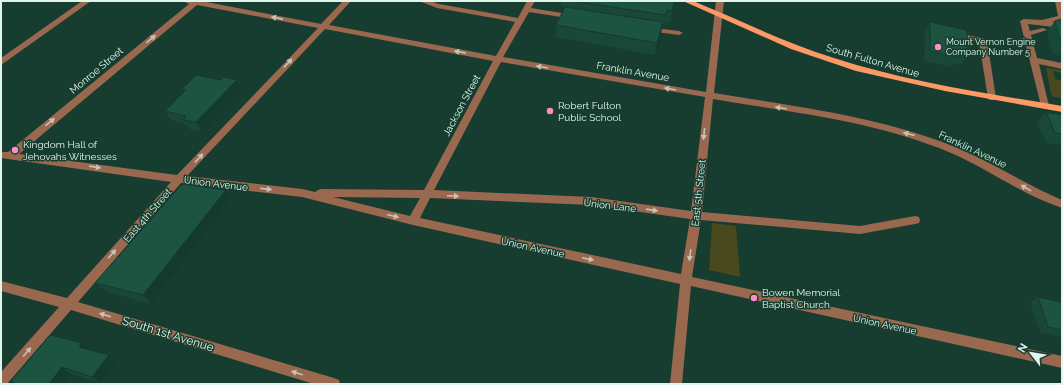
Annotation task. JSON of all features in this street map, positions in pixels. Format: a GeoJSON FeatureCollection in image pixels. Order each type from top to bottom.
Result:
{"type":"FeatureCollection","features":[{"type":"Feature","properties":{"kind":"main road","name":"South Fulton Avenue"},"geometry":{"type":"LineString","coordinates":[[687,1],[781,42],[842,64],[911,83],[1062,110]]}},
{"type":"Feature","properties":{"kind":"street"},"geometry":{"type":"LineString","coordinates":[[1,62],[87,1]]}},
{"type":"Feature","properties":{"kind":"street","name":"East 4th Street"},"geometry":{"type":"LineString","coordinates":[[1,382],[179,179],[347,1]]}},
{"type":"Feature","properties":{"kind":"street"},"geometry":{"type":"LineString","coordinates":[[423,1],[437,6],[520,21]]}},
{"type":"Feature","properties":{"kind":"street","name":"Jackson Street"},"geometry":{"type":"LineString","coordinates":[[413,221],[498,59],[531,1]]}},
{"type":"Feature","properties":{"kind":"street","name":"East 5th Street"},"geometry":{"type":"LineString","coordinates":[[676,384],[686,281],[696,216],[708,95],[720,1]]}},
{"type":"Feature","properties":{"kind":"street"},"geometry":{"type":"LineString","coordinates":[[1027,34],[1045,27],[1062,16],[1058,1]]}},
{"type":"Feature","properties":{"kind":"street","name":"Franklin Avenue"},"geometry":{"type":"LineString","coordinates":[[193,2],[498,59],[854,120],[911,134],[954,150],[1033,192],[1062,204]]}},
{"type":"Feature","properties":{"kind":"street","name":"Monroe Street"},"geometry":{"type":"LineString","coordinates":[[5,155],[193,2]]}},
{"type":"Feature","properties":{"kind":"street"},"geometry":{"type":"LineString","coordinates":[[526,9],[584,19]]}},
{"type":"Feature","properties":{"kind":"street"},"geometry":{"type":"LineString","coordinates":[[1045,106],[1024,21],[1062,30]]}},
{"type":"Feature","properties":{"kind":"street"},"geometry":{"type":"LineString","coordinates":[[1045,27],[1062,26]]}},
{"type":"Feature","properties":{"kind":"street"},"geometry":{"type":"LineString","coordinates":[[642,28],[679,33]]}},
{"type":"Feature","properties":{"kind":"street"},"geometry":{"type":"LineString","coordinates":[[947,32],[983,40],[992,98]]}},
{"type":"Feature","properties":{"kind":"street"},"geometry":{"type":"LineString","coordinates":[[1033,60],[1062,66]]}},
{"type":"Feature","properties":{"kind":"street","name":"Union Avenue"},"geometry":{"type":"LineString","coordinates":[[5,155],[179,179],[302,193],[413,221],[1062,362]]}},
{"type":"Feature","properties":{"kind":"street","name":"Union Lane"},"geometry":{"type":"LineString","coordinates":[[302,193],[426,194],[591,201],[696,216],[860,230],[915,220]]}},
{"type":"Feature","properties":{"kind":"street","name":"South 1st Avenue"},"geometry":{"type":"LineString","coordinates":[[1,286],[69,304],[334,384]]}},
{"type":"Feature","properties":{"kind":"shaded area"},"geometry":{"type":"Polygon","coordinates":[[[1046,68],[1062,70],[1062,73],[1053,71],[1055,79],[1062,81],[1062,98],[1054,97],[1051,94],[1046,68]]]}},
{"type":"Feature","properties":{"kind":"shaded area"},"geometry":{"type":"Polygon","coordinates":[[[712,223],[736,226],[740,277],[709,270],[712,223]]]}},
{"type":"Feature","properties":{"kind":"building"},"geometry":{"type":"Polygon","coordinates":[[[573,1],[674,1],[672,11],[667,10],[665,15],[573,1]]]}},
{"type":"Feature","properties":{"kind":"building"},"geometry":{"type":"Polygon","coordinates":[[[565,7],[663,22],[657,43],[556,25],[565,7]]]}},
{"type":"Feature","properties":{"kind":"building"},"geometry":{"type":"Polygon","coordinates":[[[1062,19],[1062,43],[1061,43],[1055,21],[1062,19]]]}},
{"type":"Feature","properties":{"kind":"building"},"geometry":{"type":"Polygon","coordinates":[[[930,22],[967,30],[968,55],[958,52],[958,58],[930,51],[930,22]]]}},
{"type":"Feature","properties":{"kind":"building"},"geometry":{"type":"Polygon","coordinates":[[[196,75],[221,80],[224,77],[237,80],[196,122],[183,120],[186,116],[165,111],[186,90],[182,89],[196,75]]]}},
{"type":"Feature","properties":{"kind":"building"},"geometry":{"type":"Polygon","coordinates":[[[1046,112],[1062,115],[1062,134],[1055,133],[1046,112]]]}},
{"type":"Feature","properties":{"kind":"building"},"geometry":{"type":"Polygon","coordinates":[[[182,184],[226,190],[143,295],[95,283],[182,184]]]}},
{"type":"Feature","properties":{"kind":"building"},"geometry":{"type":"Polygon","coordinates":[[[1038,297],[1061,302],[1062,330],[1048,327],[1038,297]]]}},
{"type":"Feature","properties":{"kind":"building"},"geometry":{"type":"Polygon","coordinates":[[[50,335],[82,343],[79,347],[109,355],[92,377],[62,367],[49,384],[12,384],[14,382],[11,381],[50,335]]]}},
{"type":"Feature","properties":{"kind":"place","name":"Mount Vernon Engine Company Number 5"},"geometry":{"type":"Point","coordinates":[938,47]}},
{"type":"Feature","properties":{"kind":"place","name":"Robert Fulton Public School"},"geometry":{"type":"Point","coordinates":[550,111]}},
{"type":"Feature","properties":{"kind":"place","name":"Kingdom Hall of Jehovahs Witnesses"},"geometry":{"type":"Point","coordinates":[15,150]}},
{"type":"Feature","properties":{"kind":"place","name":"Bowen Memorial Baptist Church"},"geometry":{"type":"Point","coordinates":[754,298]}}]}
